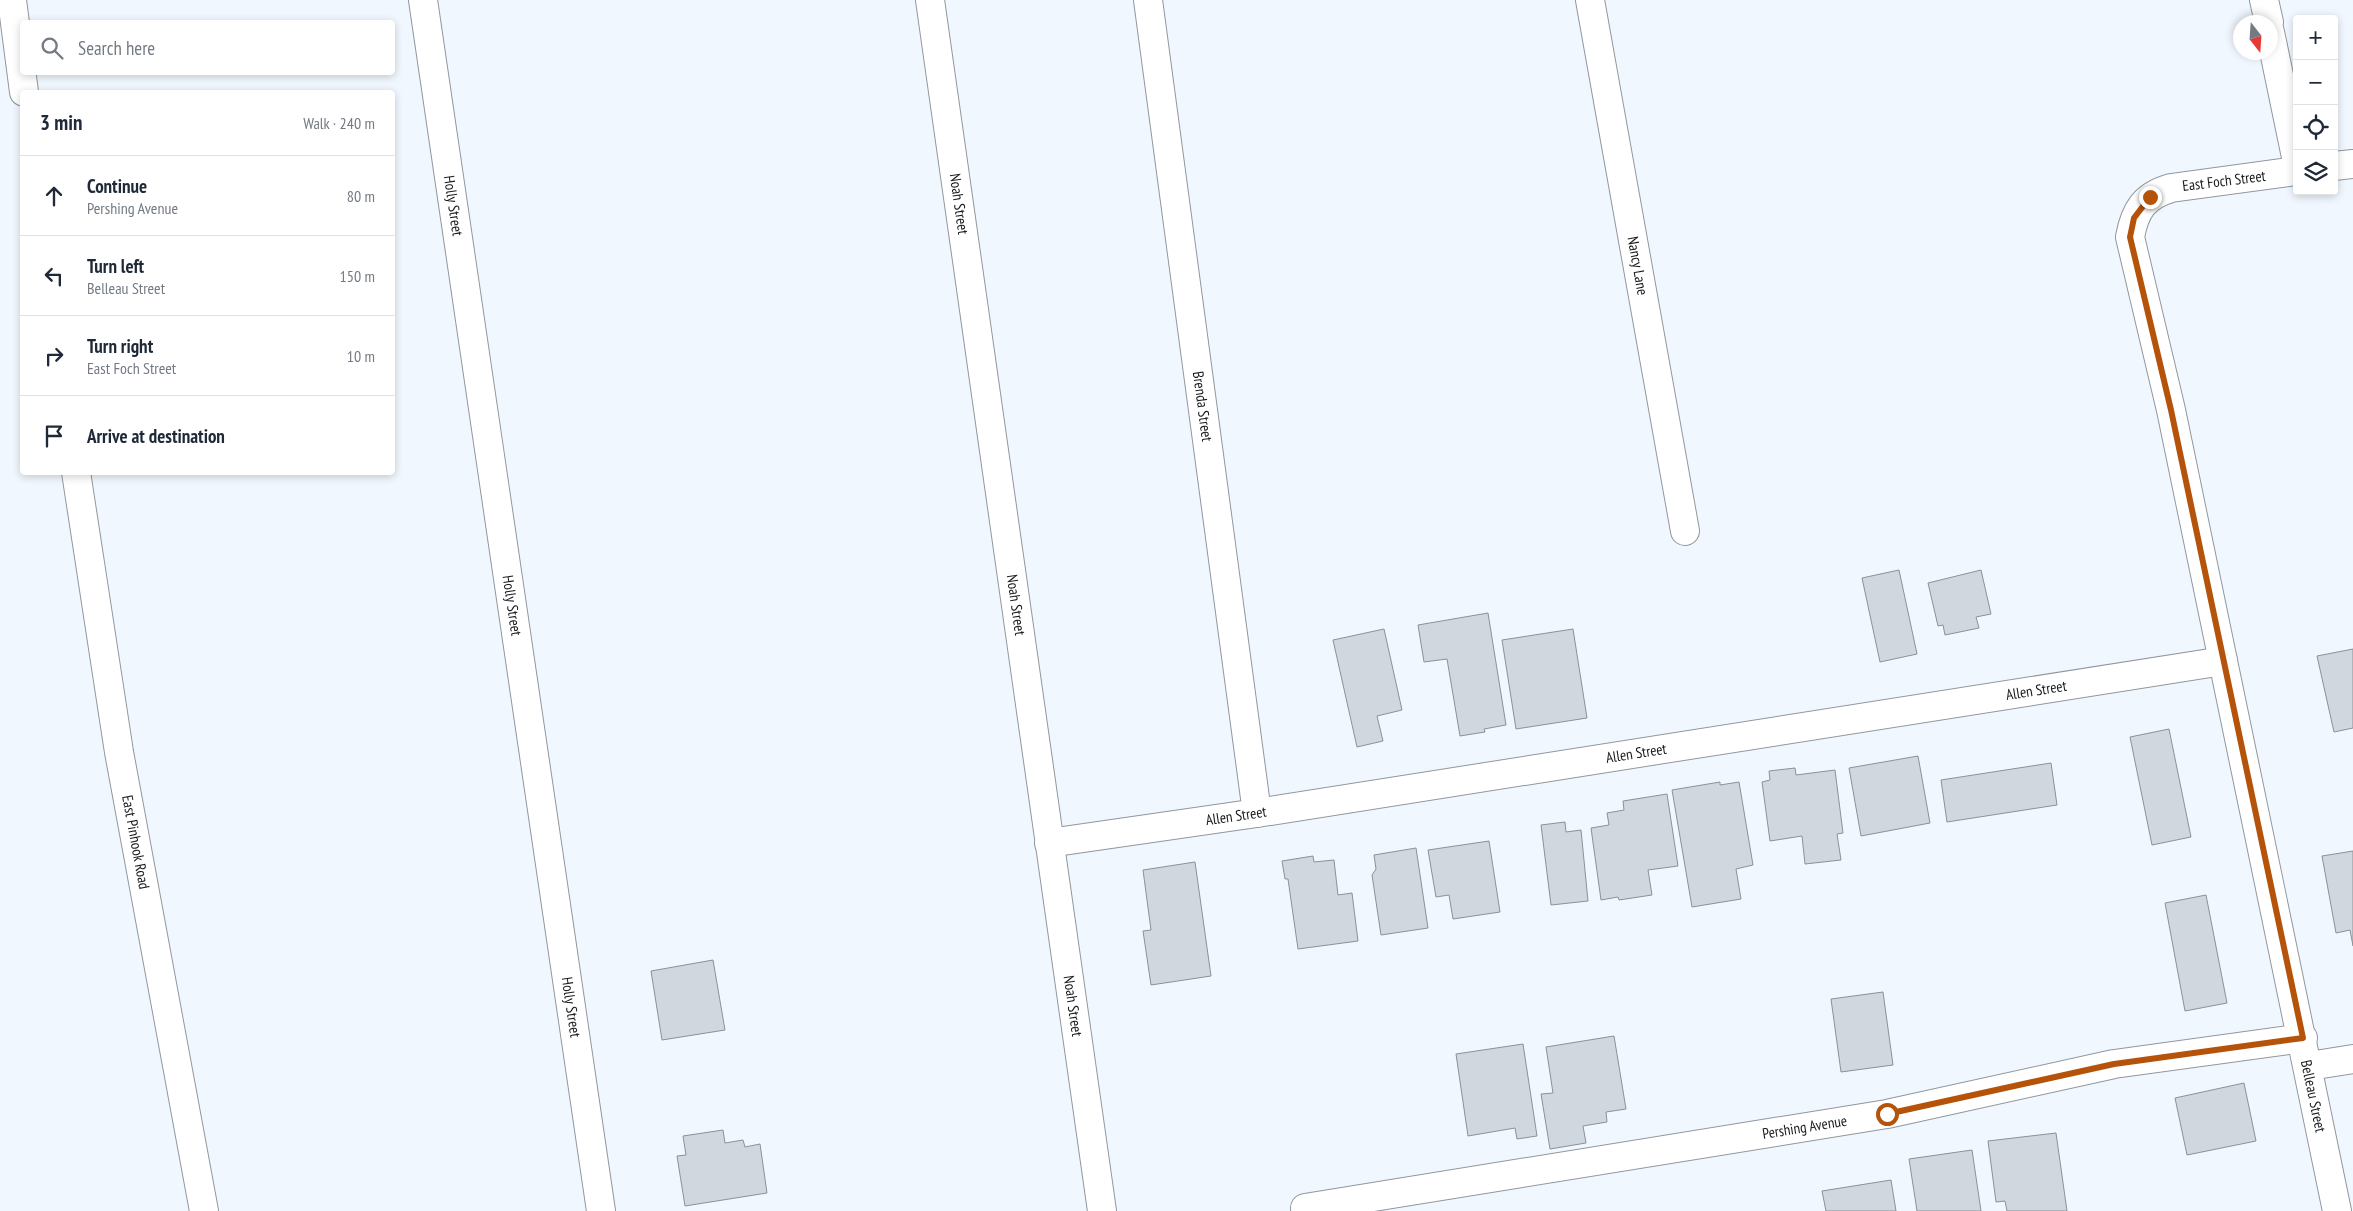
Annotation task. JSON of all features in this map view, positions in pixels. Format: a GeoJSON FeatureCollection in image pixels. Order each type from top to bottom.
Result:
{"type":"FeatureCollection","features":[{"type":"Feature","properties":{"kind":"street"},"geometry":{"type":"LineString","coordinates":[[12,0],[20,61]]}},
{"type":"Feature","properties":{"kind":"street","name":"Holly Street"},"geometry":{"type":"LineString","coordinates":[[423,0],[602,1211]]}},
{"type":"Feature","properties":{"kind":"street","name":"Noah Street"},"geometry":{"type":"LineString","coordinates":[[930,0],[1102,1211]]}},
{"type":"Feature","properties":{"kind":"street","name":"Brenda Street"},"geometry":{"type":"LineString","coordinates":[[1148,0],[1257,813]]}},
{"type":"Feature","properties":{"kind":"street","name":"Nancy Lane"},"geometry":{"type":"LineString","coordinates":[[1590,0],[1685,531]]}},
{"type":"Feature","properties":{"kind":"street"},"geometry":{"type":"LineString","coordinates":[[2264,0],[2267,15]]}},
{"type":"Feature","properties":{"kind":"street"},"geometry":{"type":"LineString","coordinates":[[2276,60],[2295,150]]}},
{"type":"Feature","properties":{"kind":"street"},"geometry":{"type":"LineString","coordinates":[[22,75],[24,90]]}},
{"type":"Feature","properties":{"kind":"street"},"geometry":{"type":"LineString","coordinates":[[2338,166],[2353,164]]}},
{"type":"Feature","properties":{"kind":"street","name":"East Foch Street"},"geometry":{"type":"LineString","coordinates":[[2134,218],[2150,197],[2171,188],[2293,172]]}},
{"type":"Feature","properties":{"kind":"street","name":"Belleau Street"},"geometry":{"type":"LineString","coordinates":[[2134,218],[2130,237],[2171,410],[2338,1211]]}},
{"type":"Feature","properties":{"kind":"street","name":"East Pinhook Road"},"geometry":{"type":"LineString","coordinates":[[76,475],[119,752],[204,1211]]}},
{"type":"Feature","properties":{"kind":"street","name":"Allen Street"},"geometry":{"type":"LineString","coordinates":[[1049,843],[1257,813],[2223,661]]}},
{"type":"Feature","properties":{"kind":"street","name":"Pershing Avenue"},"geometry":{"type":"LineString","coordinates":[[1305,1208],[1408,1202],[1887,1114],[2114,1064],[2303,1038]]}},
{"type":"Feature","properties":{"kind":"street"},"geometry":{"type":"LineString","coordinates":[[2309,1066],[2353,1059]]}},
{"type":"Feature","properties":{"kind":"building"},"geometry":{"type":"Polygon","coordinates":[[[1899,570],[1917,654],[1880,662],[1862,578],[1899,570]]]}},
{"type":"Feature","properties":{"kind":"building"},"geometry":{"type":"Polygon","coordinates":[[[1981,570],[1991,614],[1976,617],[1979,628],[1945,635],[1943,625],[1938,626],[1928,583],[1981,570]]]}},
{"type":"Feature","properties":{"kind":"building"},"geometry":{"type":"Polygon","coordinates":[[[1488,613],[1506,725],[1484,729],[1485,732],[1460,736],[1447,659],[1424,662],[1418,625],[1488,613]]]}},
{"type":"Feature","properties":{"kind":"building"},"geometry":{"type":"Polygon","coordinates":[[[1384,629],[1402,710],[1377,716],[1383,741],[1357,747],[1333,640],[1384,629]]]}},
{"type":"Feature","properties":{"kind":"building"},"geometry":{"type":"Polygon","coordinates":[[[1573,629],[1587,718],[1516,729],[1502,640],[1573,629]]]}},
{"type":"Feature","properties":{"kind":"building"},"geometry":{"type":"Polygon","coordinates":[[[2353,649],[2353,728],[2334,732],[2317,656],[2353,649]]]}},
{"type":"Feature","properties":{"kind":"building"},"geometry":{"type":"Polygon","coordinates":[[[2169,729],[2191,837],[2152,845],[2130,737],[2169,729]]]}},
{"type":"Feature","properties":{"kind":"building"},"geometry":{"type":"Polygon","coordinates":[[[1918,756],[1930,823],[1861,836],[1849,768],[1918,756]]]}},
{"type":"Feature","properties":{"kind":"building"},"geometry":{"type":"Polygon","coordinates":[[[2051,763],[2057,805],[1947,822],[1941,780],[2051,763]]]}},
{"type":"Feature","properties":{"kind":"building"},"geometry":{"type":"Polygon","coordinates":[[[1795,768],[1796,775],[1835,770],[1843,833],[1837,834],[1841,860],[1805,864],[1802,836],[1770,841],[1762,782],[1770,780],[1769,771],[1795,768]]]}},
{"type":"Feature","properties":{"kind":"building"},"geometry":{"type":"Polygon","coordinates":[[[1720,782],[1720,785],[1739,782],[1753,865],[1736,869],[1741,899],[1692,907],[1672,790],[1720,782]]]}},
{"type":"Feature","properties":{"kind":"building"},"geometry":{"type":"Polygon","coordinates":[[[1667,794],[1678,866],[1648,870],[1652,895],[1619,900],[1618,897],[1601,900],[1591,828],[1609,825],[1607,813],[1624,810],[1623,801],[1667,794]]]}},
{"type":"Feature","properties":{"kind":"building"},"geometry":{"type":"Polygon","coordinates":[[[1565,822],[1566,832],[1581,830],[1588,901],[1551,905],[1541,825],[1565,822]]]}},
{"type":"Feature","properties":{"kind":"building"},"geometry":{"type":"Polygon","coordinates":[[[1489,841],[1500,912],[1453,919],[1449,895],[1436,897],[1428,850],[1489,841]]]}},
{"type":"Feature","properties":{"kind":"building"},"geometry":{"type":"Polygon","coordinates":[[[1416,848],[1428,928],[1381,935],[1372,875],[1376,869],[1374,855],[1416,848]]]}},
{"type":"Feature","properties":{"kind":"building"},"geometry":{"type":"Polygon","coordinates":[[[2353,851],[2353,946],[2350,930],[2336,933],[2322,856],[2353,851]]]}},
{"type":"Feature","properties":{"kind":"building"},"geometry":{"type":"Polygon","coordinates":[[[1313,856],[1314,862],[1334,860],[1338,895],[1352,893],[1358,941],[1298,949],[1288,879],[1285,879],[1282,861],[1313,856]]]}},
{"type":"Feature","properties":{"kind":"building"},"geometry":{"type":"Polygon","coordinates":[[[1195,862],[1211,976],[1151,985],[1143,931],[1151,930],[1143,870],[1195,862]]]}},
{"type":"Feature","properties":{"kind":"building"},"geometry":{"type":"Polygon","coordinates":[[[2206,895],[2227,1003],[2185,1011],[2165,903],[2206,895]]]}},
{"type":"Feature","properties":{"kind":"building"},"geometry":{"type":"Polygon","coordinates":[[[713,960],[725,1030],[662,1040],[651,971],[713,960]]]}},
{"type":"Feature","properties":{"kind":"building"},"geometry":{"type":"Polygon","coordinates":[[[1883,992],[1893,1065],[1841,1072],[1831,999],[1883,992]]]}},
{"type":"Feature","properties":{"kind":"building"},"geometry":{"type":"Polygon","coordinates":[[[1614,1036],[1626,1109],[1606,1112],[1607,1122],[1583,1126],[1586,1143],[1550,1149],[1541,1094],[1553,1093],[1546,1047],[1614,1036]]]}},
{"type":"Feature","properties":{"kind":"building"},"geometry":{"type":"Polygon","coordinates":[[[1523,1044],[1537,1136],[1517,1139],[1515,1128],[1468,1136],[1456,1054],[1523,1044]]]}},
{"type":"Feature","properties":{"kind":"building"},"geometry":{"type":"Polygon","coordinates":[[[2244,1083],[2256,1141],[2187,1155],[2175,1098],[2244,1083]]]}},
{"type":"Feature","properties":{"kind":"building"},"geometry":{"type":"Polygon","coordinates":[[[723,1130],[725,1143],[743,1140],[745,1147],[760,1144],[767,1193],[685,1206],[677,1156],[686,1155],[683,1136],[723,1130]]]}},
{"type":"Feature","properties":{"kind":"building"},"geometry":{"type":"Polygon","coordinates":[[[2056,1133],[2067,1211],[2007,1211],[2005,1201],[1996,1202],[1988,1141],[2056,1133]]]}},
{"type":"Feature","properties":{"kind":"building"},"geometry":{"type":"Polygon","coordinates":[[[1972,1150],[1981,1211],[1917,1211],[1909,1159],[1972,1150]]]}},
{"type":"Feature","properties":{"kind":"building"},"geometry":{"type":"Polygon","coordinates":[[[1891,1180],[1896,1211],[1826,1211],[1822,1191],[1891,1180]]]}},
{"type":"Feature","properties":{"kind":"route"},"geometry":{"type":"LineString","coordinates":[[1887,1114],[2114,1064],[2303,1038],[2171,410],[2130,237],[2134,218],[2150,197]]}}]}
